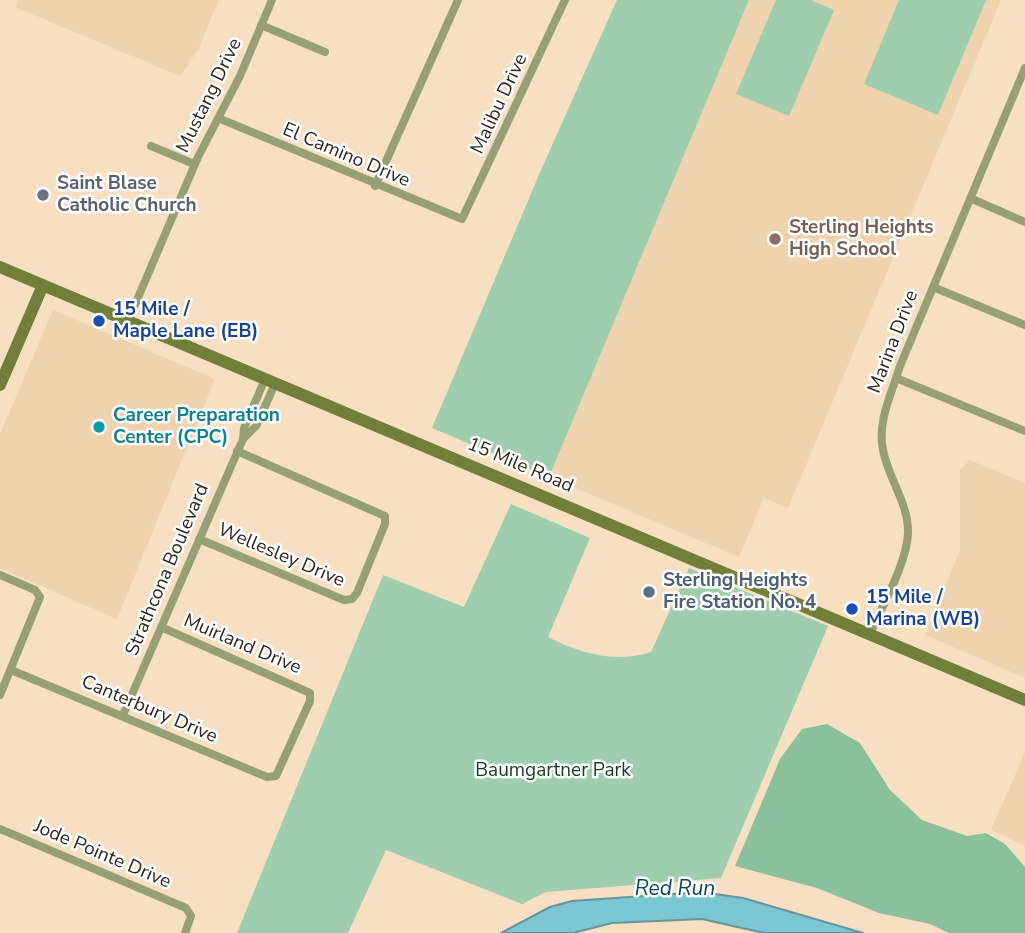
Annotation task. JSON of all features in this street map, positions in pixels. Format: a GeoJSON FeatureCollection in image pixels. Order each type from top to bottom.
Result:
{"type":"FeatureCollection","features":[{"type":"Feature","properties":{"kind":"main road","name":"15 Mile Road"},"geometry":{"type":"LineString","coordinates":[[0,267],[1025,700]]}},
{"type":"Feature","properties":{"kind":"main road"},"geometry":{"type":"LineString","coordinates":[[0,385],[43,285]]}},
{"type":"Feature","properties":{"kind":"street","name":"Mustang Drive"},"geometry":{"type":"LineString","coordinates":[[128,321],[194,164],[272,0]]}},
{"type":"Feature","properties":{"kind":"street"},"geometry":{"type":"LineString","coordinates":[[375,186],[458,0]]}},
{"type":"Feature","properties":{"kind":"street","name":"Malibu Drive"},"geometry":{"type":"LineString","coordinates":[[462,219],[565,0]]}},
{"type":"Feature","properties":{"kind":"street"},"geometry":{"type":"LineString","coordinates":[[261,25],[325,52]]}},
{"type":"Feature","properties":{"kind":"street","name":"Marina Drive"},"geometry":{"type":"LineString","coordinates":[[870,634],[907,542],[905,512],[882,449],[884,414],[933,287],[1025,68]]}},
{"type":"Feature","properties":{"kind":"street","name":"El Camino Drive"},"geometry":{"type":"LineString","coordinates":[[218,118],[375,186],[462,219]]}},
{"type":"Feature","properties":{"kind":"street"},"geometry":{"type":"LineString","coordinates":[[151,146],[194,164]]}},
{"type":"Feature","properties":{"kind":"street"},"geometry":{"type":"LineString","coordinates":[[970,198],[1025,222]]}},
{"type":"Feature","properties":{"kind":"street"},"geometry":{"type":"LineString","coordinates":[[933,287],[1025,325]]}},
{"type":"Feature","properties":{"kind":"street"},"geometry":{"type":"LineString","coordinates":[[896,378],[1025,431]]}},
{"type":"Feature","properties":{"kind":"street","name":"Strathcona Boulevard"},"geometry":{"type":"LineString","coordinates":[[123,715],[243,439],[252,411],[270,382]]}},
{"type":"Feature","properties":{"kind":"street","name":"Strathcona Boulevard"},"geometry":{"type":"LineString","coordinates":[[243,439],[252,433],[261,415],[270,382]]}},
{"type":"Feature","properties":{"kind":"street"},"geometry":{"type":"LineString","coordinates":[[252,411],[261,415]]}},
{"type":"Feature","properties":{"kind":"street","name":"Wellesley Drive"},"geometry":{"type":"LineString","coordinates":[[199,539],[344,600],[352,599],[385,524],[384,516],[237,451]]}},
{"type":"Feature","properties":{"kind":"street"},"geometry":{"type":"LineString","coordinates":[[0,575],[34,590],[40,597],[0,695]]}},
{"type":"Feature","properties":{"kind":"street","name":"Muirland Drive"},"geometry":{"type":"LineString","coordinates":[[161,627],[310,693],[310,701],[276,776]]}},
{"type":"Feature","properties":{"kind":"street","name":"Canterbury Drive"},"geometry":{"type":"LineString","coordinates":[[11,670],[267,777],[276,776]]}},
{"type":"Feature","properties":{"kind":"street","name":"Jode Pointe Drive"},"geometry":{"type":"LineString","coordinates":[[0,829],[187,908],[191,913],[185,933]]}},
{"type":"Feature","properties":{"kind":"shaded area"},"geometry":{"type":"Polygon","coordinates":[[[18,0],[219,0],[198,50],[180,76],[15,7],[18,0]]]}},
{"type":"Feature","properties":{"kind":"shaded area","name":"Sterling Heights High School"},"geometry":{"type":"Polygon","coordinates":[[[749,0],[1001,0],[788,508],[764,498],[739,557],[549,477],[749,0]]]}},
{"type":"Feature","properties":{"kind":"shaded area","name":"Career Preparation Center (CPC)"},"geometry":{"type":"Polygon","coordinates":[[[53,310],[215,379],[117,619],[0,568],[0,434],[53,310]]]}},
{"type":"Feature","properties":{"kind":"shaded area"},"geometry":{"type":"Polygon","coordinates":[[[970,460],[1025,483],[1025,678],[925,635],[960,550],[960,469],[970,460]]]}},
{"type":"Feature","properties":{"kind":"shaded area"},"geometry":{"type":"Polygon","coordinates":[[[1025,752],[1025,846],[991,830],[1025,752]]]}},
{"type":"Feature","properties":{"kind":"green space"},"geometry":{"type":"Polygon","coordinates":[[[617,0],[749,0],[549,477],[432,428],[541,170],[617,0]]]}},
{"type":"Feature","properties":{"kind":"green space"},"geometry":{"type":"Polygon","coordinates":[[[776,0],[811,0],[834,10],[789,116],[736,94],[776,0]]]}},
{"type":"Feature","properties":{"kind":"green space"},"geometry":{"type":"Polygon","coordinates":[[[899,0],[986,0],[938,115],[864,84],[899,0]]]}},
{"type":"Feature","properties":{"kind":"green space","name":"Baumgartner Park"},"geometry":{"type":"Polygon","coordinates":[[[511,504],[590,538],[548,637],[572,648],[611,657],[651,652],[689,568],[828,626],[721,878],[546,892],[522,904],[386,850],[348,933],[237,933],[383,575],[464,607],[511,504]]]}},
{"type":"Feature","properties":{"kind":"green space"},"geometry":{"type":"Polygon","coordinates":[[[827,724],[860,743],[890,790],[922,820],[967,836],[986,833],[1005,844],[1025,867],[1025,933],[949,933],[930,924],[879,913],[817,888],[735,866],[780,759],[802,729],[827,724]]]}},
{"type":"Feature","properties":{"kind":"water","name":"Red Run"},"geometry":{"type":"Polygon","coordinates":[[[701,892],[743,898],[863,933],[764,933],[702,919],[612,923],[573,933],[501,933],[550,907],[572,901],[701,892]]]}},
{"type":"Feature","properties":{"kind":"place","name":"Saint Blase Catholic Church"},"geometry":{"type":"Point","coordinates":[43,195]}},
{"type":"Feature","properties":{"kind":"place","name":"Sterling Heights High School"},"geometry":{"type":"Point","coordinates":[775,239]}},
{"type":"Feature","properties":{"kind":"place","name":"15 Mile / Maple Lane (EB)"},"geometry":{"type":"Point","coordinates":[99,321]}},
{"type":"Feature","properties":{"kind":"place","name":"Career Preparation Center (CPC)"},"geometry":{"type":"Point","coordinates":[99,427]}},
{"type":"Feature","properties":{"kind":"place","name":"Sterling Heights Fire Station No. 4"},"geometry":{"type":"Point","coordinates":[649,592]}},
{"type":"Feature","properties":{"kind":"place","name":"15 Mile / Marina (WB)"},"geometry":{"type":"Point","coordinates":[852,609]}}]}
